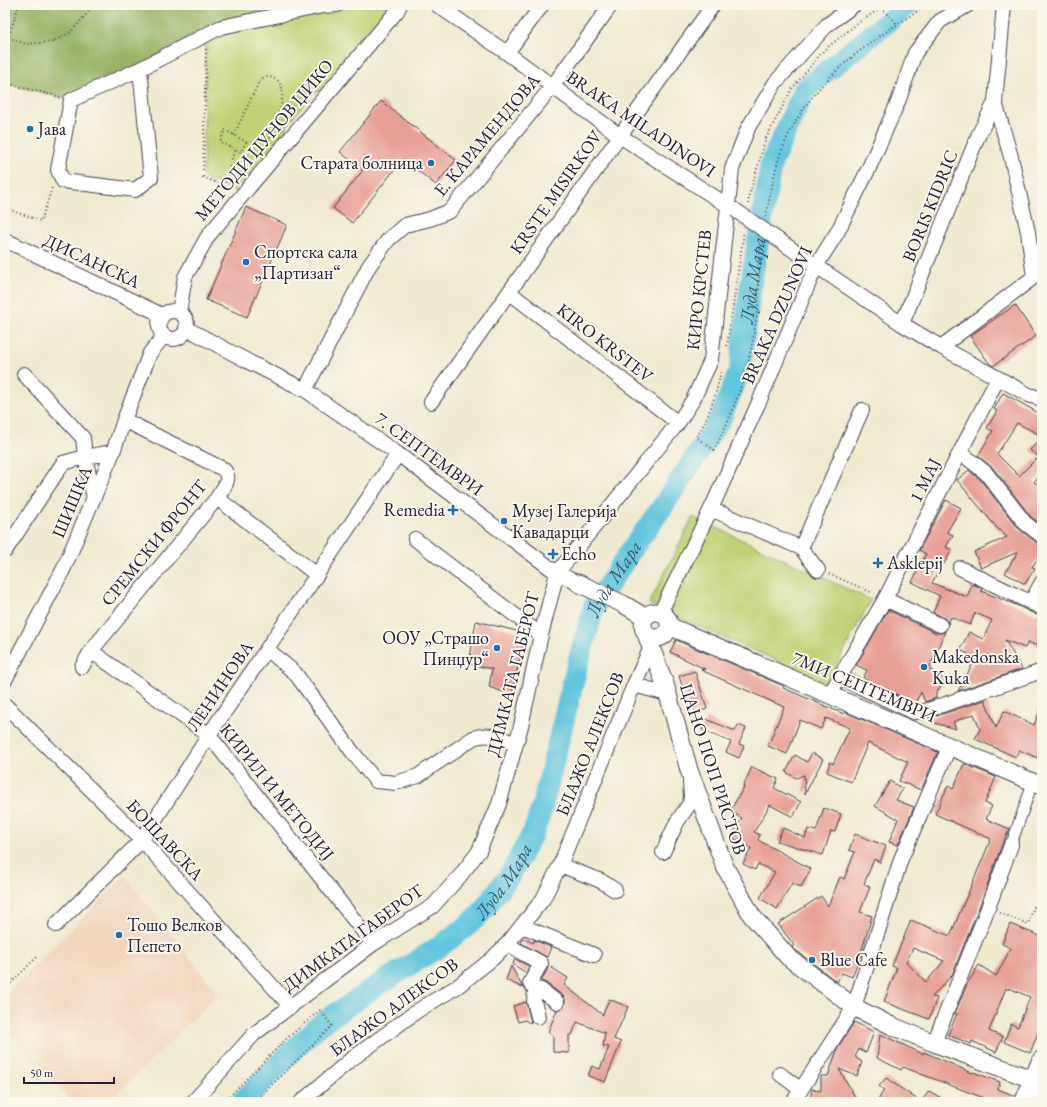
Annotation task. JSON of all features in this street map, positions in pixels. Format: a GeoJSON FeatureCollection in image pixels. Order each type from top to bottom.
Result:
{"type":"FeatureCollection","features":[{"type":"Feature","properties":{"kind":"main road"},"geometry":{"type":"LineString","coordinates":[[1025,1102],[1042,1061]]}},
{"type":"Feature","properties":{"kind":"street"},"geometry":{"type":"LineString","coordinates":[[140,69],[151,178],[135,190],[63,182],[58,170],[71,100],[140,69],[221,27],[323,6],[337,5]]}},
{"type":"Feature","properties":{"kind":"street","name":"BRAKA MILADINOVI"},"geometry":{"type":"LineString","coordinates":[[437,5],[507,53],[620,136],[736,209],[902,324],[1029,395],[1042,399]]}},
{"type":"Feature","properties":{"kind":"street","name":"Е. КАРАМЕНДОВА"},"geometry":{"type":"LineString","coordinates":[[507,53],[542,5]]}},
{"type":"Feature","properties":{"kind":"street","name":"Е. КАРАМЕНДОВА"},"geometry":{"type":"LineString","coordinates":[[305,390],[369,266],[388,240],[405,225],[430,219],[450,211],[552,87],[611,5]]}},
{"type":"Feature","properties":{"kind":"street","name":"KRSTE MISIRKOV"},"geometry":{"type":"LineString","coordinates":[[431,402],[713,5]]}},
{"type":"Feature","properties":{"kind":"street","name":"КИРО КРСТЕВ"},"geometry":{"type":"LineString","coordinates":[[557,573],[678,423],[693,400],[711,360],[722,262],[736,209],[732,169],[748,128],[775,83],[827,25],[854,5]]}},
{"type":"Feature","properties":{"kind":"street","name":"BRAKA DZUNOVI"},"geometry":{"type":"LineString","coordinates":[[658,619],[711,509],[759,402],[811,262],[838,231],[868,170],[898,102],[915,53],[940,21],[968,5]]}},
{"type":"Feature","properties":{"kind":"street"},"geometry":{"type":"LineString","coordinates":[[941,347],[1038,279],[1011,157],[995,102],[1004,5]]}},
{"type":"Feature","properties":{"kind":"street","name":"МЕТОДИ ЏУНОВ ЏИКО"},"geometry":{"type":"LineString","coordinates":[[179,312],[185,277],[208,236],[395,7]]}},
{"type":"Feature","properties":{"kind":"street","name":"BORIS KIDRIC"},"geometry":{"type":"LineString","coordinates":[[902,324],[978,136],[995,102]]}},
{"type":"Feature","properties":{"kind":"street","name":"ДИСАНСКА"},"geometry":{"type":"LineString","coordinates":[[5,240],[162,315]]}},
{"type":"Feature","properties":{"kind":"street","name":"KIRO KRSTEV"},"geometry":{"type":"LineString","coordinates":[[509,292],[678,423]]}},
{"type":"Feature","properties":{"kind":"street"},"geometry":{"type":"LineString","coordinates":[[170,311],[179,312],[185,318],[186,328],[182,335],[173,339],[164,336],[159,328],[162,315],[170,311]]}},
{"type":"Feature","properties":{"kind":"street","name":"7. СЕПТЕМВРИ"},"geometry":{"type":"LineString","coordinates":[[186,328],[305,390],[398,454],[557,573],[578,584],[658,619]]}},
{"type":"Feature","properties":{"kind":"street","name":"ШИШКА"},"geometry":{"type":"LineString","coordinates":[[5,680],[64,568],[113,452],[150,353],[164,336]]}},
{"type":"Feature","properties":{"kind":"street"},"geometry":{"type":"LineString","coordinates":[[24,374],[83,438],[85,457],[94,498]]}},
{"type":"Feature","properties":{"kind":"street","name":"1 MAJ"},"geometry":{"type":"LineString","coordinates":[[830,694],[885,599],[998,378]]}},
{"type":"Feature","properties":{"kind":"street"},"geometry":{"type":"LineString","coordinates":[[801,548],[862,410]]}},
{"type":"Feature","properties":{"kind":"street","name":"СРЕМСКИ ФРОНТ"},"geometry":{"type":"LineString","coordinates":[[91,651],[218,498],[228,480],[227,473],[223,469],[124,420]]}},
{"type":"Feature","properties":{"kind":"street"},"geometry":{"type":"LineString","coordinates":[[5,551],[63,463],[113,452]]}},
{"type":"Feature","properties":{"kind":"street"},"geometry":{"type":"LineString","coordinates":[[960,452],[986,473],[1025,524],[1042,536]]}},
{"type":"Feature","properties":{"kind":"street","name":"ЛЕНИНОВА"},"geometry":{"type":"LineString","coordinates":[[56,925],[142,840],[209,735],[398,454]]}},
{"type":"Feature","properties":{"kind":"street"},"geometry":{"type":"LineString","coordinates":[[218,498],[317,575]]}},
{"type":"Feature","properties":{"kind":"street"},"geometry":{"type":"LineString","coordinates":[[711,509],[801,548],[818,570]]}},
{"type":"Feature","properties":{"kind":"street"},"geometry":{"type":"LineString","coordinates":[[415,539],[541,636]]}},
{"type":"Feature","properties":{"kind":"street"},"geometry":{"type":"LineString","coordinates":[[960,568],[1036,605],[1042,582]]}},
{"type":"Feature","properties":{"kind":"street","name":"ДИМКАТА ГАБЕРОТ"},"geometry":{"type":"LineString","coordinates":[[193,1102],[254,1034],[373,944],[433,906],[460,876],[479,851],[499,804],[522,726],[541,636],[557,573]]}},
{"type":"Feature","properties":{"kind":"street"},"geometry":{"type":"LineString","coordinates":[[885,599],[940,625]]}},
{"type":"Feature","properties":{"kind":"street"},"geometry":{"type":"LineString","coordinates":[[652,640],[663,636],[667,632],[658,619]]}},
{"type":"Feature","properties":{"kind":"street","name":"ЦАНО ПОП РИСТОВ"},"geometry":{"type":"LineString","coordinates":[[658,619],[643,622],[643,629],[652,640],[689,770],[724,868],[752,916],[788,957],[854,1007],[892,1026],[1034,1080]]}},
{"type":"Feature","properties":{"kind":"street","name":"7МИ СЕПТЕМВРИ"},"geometry":{"type":"LineString","coordinates":[[658,619],[1038,784]]}},
{"type":"Feature","properties":{"kind":"street","name":"БЛАЖО АЛЕКСОВ"},"geometry":{"type":"LineString","coordinates":[[301,1102],[349,1061],[417,1011],[458,986],[492,959],[508,943],[543,899],[560,865],[652,640]]}},
{"type":"Feature","properties":{"kind":"street"},"geometry":{"type":"LineString","coordinates":[[267,649],[296,673],[354,754],[376,781],[396,783],[418,776],[473,738],[482,735],[493,735],[516,744]]}},
{"type":"Feature","properties":{"kind":"street"},"geometry":{"type":"LineString","coordinates":[[82,667],[91,651]]}},
{"type":"Feature","properties":{"kind":"street","name":"КИРИЛ И МЕТОДИЈ"},"geometry":{"type":"LineString","coordinates":[[91,651],[209,735],[373,944]]}},
{"type":"Feature","properties":{"kind":"street"},"geometry":{"type":"LineString","coordinates":[[840,677],[914,712],[925,711],[1042,671]]}},
{"type":"Feature","properties":{"kind":"street"},"geometry":{"type":"LineString","coordinates":[[634,685],[667,694]]}},
{"type":"Feature","properties":{"kind":"street","name":"БОШАВСКА"},"geometry":{"type":"LineString","coordinates":[[5,705],[142,840],[291,1007]]}},
{"type":"Feature","properties":{"kind":"street"},"geometry":{"type":"LineString","coordinates":[[793,1102],[854,1007],[901,859],[950,746]]}},
{"type":"Feature","properties":{"kind":"street"},"geometry":{"type":"LineString","coordinates":[[663,852],[677,822],[690,804],[691,797],[689,770]]}},
{"type":"Feature","properties":{"kind":"street"},"geometry":{"type":"LineString","coordinates":[[934,1043],[988,908],[1011,845],[1038,784]]}},
{"type":"Feature","properties":{"kind":"street"},"geometry":{"type":"LineString","coordinates":[[560,865],[601,881],[614,890]]}},
{"type":"Feature","properties":{"kind":"street"},"geometry":{"type":"LineString","coordinates":[[522,926],[594,955]]}},
{"type":"Feature","properties":{"kind":"street"},"geometry":{"type":"LineString","coordinates":[[508,943],[515,949],[540,963],[530,983],[535,989],[541,990],[558,1002]]}},
{"type":"Feature","properties":{"kind":"street"},"geometry":{"type":"LineString","coordinates":[[535,989],[534,1001],[538,1017]]}},
{"type":"Feature","properties":{"kind":"street"},"geometry":{"type":"LineString","coordinates":[[780,1074],[801,1090]]}},
{"type":"Feature","properties":{"kind":"path"},"geometry":{"type":"LineString","coordinates":[[5,59],[8,38],[19,5]]}},
{"type":"Feature","properties":{"kind":"path"},"geometry":{"type":"LineString","coordinates":[[69,5],[90,10]]}},
{"type":"Feature","properties":{"kind":"path"},"geometry":{"type":"LineString","coordinates":[[5,36],[26,44],[52,42],[71,32],[90,10],[92,5]]}},
{"type":"Feature","properties":{"kind":"path"},"geometry":{"type":"LineString","coordinates":[[736,209],[749,196],[766,138],[792,89],[823,51],[859,22],[886,5]]}},
{"type":"Feature","properties":{"kind":"path"},"geometry":{"type":"LineString","coordinates":[[766,217],[774,178],[784,146],[802,110],[825,80],[860,49],[927,5]]}},
{"type":"Feature","properties":{"kind":"path"},"geometry":{"type":"LineString","coordinates":[[881,8],[897,24]]}},
{"type":"Feature","properties":{"kind":"path"},"geometry":{"type":"LineString","coordinates":[[206,35],[203,177],[242,195]]}},
{"type":"Feature","properties":{"kind":"path"},"geometry":{"type":"LineString","coordinates":[[234,135],[259,82],[264,77],[275,79],[283,94],[281,108],[264,149]]}},
{"type":"Feature","properties":{"kind":"path"},"geometry":{"type":"LineString","coordinates":[[5,83],[71,100]]}},
{"type":"Feature","properties":{"kind":"path"},"geometry":{"type":"LineString","coordinates":[[225,130],[246,142],[240,152],[235,149],[220,142],[225,130]]}},
{"type":"Feature","properties":{"kind":"path"},"geometry":{"type":"LineString","coordinates":[[222,186],[235,149]]}},
{"type":"Feature","properties":{"kind":"path"},"geometry":{"type":"LineString","coordinates":[[5,208],[41,221],[54,182],[61,176]]}},
{"type":"Feature","properties":{"kind":"path"},"geometry":{"type":"LineString","coordinates":[[726,349],[741,262],[745,226]]}},
{"type":"Feature","properties":{"kind":"path"},"geometry":{"type":"LineString","coordinates":[[721,371],[716,393],[696,437],[714,450],[727,425],[742,386],[751,349],[758,305],[762,239]]}},
{"type":"Feature","properties":{"kind":"path"},"geometry":{"type":"LineString","coordinates":[[818,570],[885,599]]}},
{"type":"Feature","properties":{"kind":"path"},"geometry":{"type":"LineString","coordinates":[[988,908],[1028,924],[1034,907],[1042,911]]}},
{"type":"Feature","properties":{"kind":"path"},"geometry":{"type":"LineString","coordinates":[[5,989],[37,957]]}},
{"type":"Feature","properties":{"kind":"path"},"geometry":{"type":"LineString","coordinates":[[224,1102],[285,1040],[320,1010],[332,1026],[254,1102]]}},
{"type":"Feature","properties":{"kind":"shaded area","name":"Тошо Велков Пепето"},"geometry":{"type":"Polygon","coordinates":[[[125,876],[218,994],[109,1102],[72,1102],[5,1030],[5,995],[125,876]]]}},
{"type":"Feature","properties":{"kind":"green space"},"geometry":{"type":"Polygon","coordinates":[[[5,5],[322,5],[221,27],[71,100],[5,83],[5,5]]]}},
{"type":"Feature","properties":{"kind":"green space"},"geometry":{"type":"Polygon","coordinates":[[[337,5],[387,5],[397,11],[329,92],[314,91],[287,125],[287,141],[243,195],[203,177],[206,35],[337,5]]]}},
{"type":"Feature","properties":{"kind":"green space"},"geometry":{"type":"Polygon","coordinates":[[[693,517],[871,600],[827,683],[649,604],[693,517]]]}},
{"type":"Feature","properties":{"kind":"building","name":"Старата болница"},"geometry":{"type":"Polygon","coordinates":[[[381,101],[456,160],[436,185],[403,159],[352,223],[333,208],[363,170],[340,152],[381,101]]]}},
{"type":"Feature","properties":{"kind":"building","name":"Спортска сала „Партизан“"},"geometry":{"type":"Polygon","coordinates":[[[246,207],[287,225],[247,317],[206,300],[246,207]]]}},
{"type":"Feature","properties":{"kind":"building"},"geometry":{"type":"Polygon","coordinates":[[[1015,305],[1036,336],[993,366],[989,363],[970,336],[1015,305]]]}},
{"type":"Feature","properties":{"kind":"building"},"geometry":{"type":"Polygon","coordinates":[[[1003,393],[1042,415],[1042,436],[1017,423],[997,454],[1019,476],[1036,459],[1042,465],[1042,473],[1034,482],[1042,487],[1042,525],[1031,517],[993,468],[978,456],[993,431],[987,428],[997,411],[994,409],[1003,393]]]}},
{"type":"Feature","properties":{"kind":"building"},"geometry":{"type":"Polygon","coordinates":[[[1042,437],[1042,459],[1030,450],[1042,437]]]}},
{"type":"Feature","properties":{"kind":"building"},"geometry":{"type":"Polygon","coordinates":[[[969,470],[980,479],[1018,528],[1037,543],[1042,544],[1042,552],[1032,567],[1035,568],[1025,584],[1005,573],[1018,552],[981,568],[974,552],[1007,537],[997,528],[957,480],[969,470]]]}},
{"type":"Feature","properties":{"kind":"building"},"geometry":{"type":"Polygon","coordinates":[[[946,500],[961,508],[947,532],[953,535],[946,547],[952,550],[944,564],[942,563],[932,583],[967,597],[972,584],[982,588],[981,591],[1039,616],[1037,620],[1042,623],[1042,648],[1028,642],[1025,648],[1005,640],[1022,669],[958,691],[976,658],[960,650],[969,632],[983,639],[992,620],[975,613],[970,625],[951,617],[948,624],[944,618],[933,612],[940,596],[912,582],[926,554],[919,550],[946,500]]]}},
{"type":"Feature","properties":{"kind":"building"},"geometry":{"type":"Polygon","coordinates":[[[888,610],[936,633],[945,631],[929,669],[945,680],[936,693],[936,698],[925,702],[921,692],[915,703],[863,679],[867,670],[856,665],[888,610]]]}},
{"type":"Feature","properties":{"kind":"building","name":"ООУ „Страшо Пинџур“"},"geometry":{"type":"Polygon","coordinates":[[[476,621],[525,633],[512,695],[489,687],[492,669],[469,664],[476,621]]]}},
{"type":"Feature","properties":{"kind":"building"},"geometry":{"type":"Polygon","coordinates":[[[676,640],[784,686],[783,688],[844,714],[845,712],[938,752],[921,790],[899,781],[908,762],[868,743],[851,782],[827,772],[830,762],[833,764],[850,728],[826,718],[821,729],[800,720],[787,754],[768,746],[784,707],[701,670],[705,669],[670,652],[676,640]]]}},
{"type":"Feature","properties":{"kind":"building"},"geometry":{"type":"Polygon","coordinates":[[[695,671],[707,709],[691,714],[679,676],[695,671]]]}},
{"type":"Feature","properties":{"kind":"building"},"geometry":{"type":"Polygon","coordinates":[[[985,700],[996,728],[1004,711],[1034,725],[1042,705],[1042,749],[1038,758],[1019,750],[1016,757],[975,739],[980,729],[974,714],[953,722],[956,729],[931,722],[930,718],[985,700]]]}},
{"type":"Feature","properties":{"kind":"building"},"geometry":{"type":"Polygon","coordinates":[[[706,719],[735,731],[738,725],[746,728],[739,744],[744,746],[739,758],[726,752],[731,742],[702,730],[706,719]]]}},
{"type":"Feature","properties":{"kind":"building"},"geometry":{"type":"Polygon","coordinates":[[[812,753],[823,759],[805,794],[804,775],[796,778],[786,772],[795,755],[807,762],[812,753]]]}},
{"type":"Feature","properties":{"kind":"building"},"geometry":{"type":"Polygon","coordinates":[[[964,764],[996,777],[985,803],[992,806],[986,819],[1010,829],[1003,842],[952,975],[932,997],[937,998],[929,1019],[884,1002],[897,968],[892,966],[911,920],[950,936],[991,839],[935,814],[948,786],[953,789],[964,764]],[[913,948],[906,962],[926,982],[944,961],[913,948]]]}},
{"type":"Feature","properties":{"kind":"building"},"geometry":{"type":"Polygon","coordinates":[[[752,767],[778,779],[774,788],[801,802],[793,817],[770,805],[754,832],[760,835],[758,840],[811,869],[801,887],[792,883],[777,909],[760,898],[775,872],[758,864],[755,870],[743,864],[751,848],[731,837],[742,818],[730,811],[744,787],[743,786],[752,767]]]}},
{"type":"Feature","properties":{"kind":"building"},"geometry":{"type":"Polygon","coordinates":[[[890,781],[903,789],[896,800],[914,807],[898,845],[889,842],[898,819],[875,806],[890,781]]]}},
{"type":"Feature","properties":{"kind":"building"},"geometry":{"type":"Polygon","coordinates":[[[824,808],[841,814],[835,832],[831,831],[823,855],[777,841],[783,828],[805,838],[808,829],[816,831],[824,808]]]}},
{"type":"Feature","properties":{"kind":"building"},"geometry":{"type":"Polygon","coordinates":[[[855,834],[886,846],[880,862],[874,859],[864,884],[870,887],[860,912],[872,916],[861,953],[852,977],[842,973],[837,982],[793,948],[792,947],[794,945],[778,924],[821,896],[828,906],[840,877],[844,879],[855,852],[849,850],[855,834]]]}},
{"type":"Feature","properties":{"kind":"building"},"geometry":{"type":"Polygon","coordinates":[[[1010,924],[1042,937],[1042,1023],[1030,1053],[1004,1042],[1011,1024],[1018,1027],[1030,997],[1009,988],[1008,990],[1006,988],[989,1031],[1003,1037],[996,1052],[972,1041],[971,1044],[948,1035],[967,984],[979,965],[996,976],[1011,948],[1002,944],[1010,924]]]}},
{"type":"Feature","properties":{"kind":"building"},"geometry":{"type":"Polygon","coordinates":[[[523,938],[533,943],[534,940],[551,947],[547,957],[521,943],[523,938]]]}},
{"type":"Feature","properties":{"kind":"building"},"geometry":{"type":"Polygon","coordinates":[[[515,959],[529,966],[526,973],[513,964],[515,959]]]}},
{"type":"Feature","properties":{"kind":"building"},"geometry":{"type":"Polygon","coordinates":[[[511,966],[523,988],[506,980],[511,966]]]}},
{"type":"Feature","properties":{"kind":"building"},"geometry":{"type":"Polygon","coordinates":[[[549,966],[568,978],[564,985],[603,1015],[609,999],[628,1007],[614,1039],[621,1042],[605,1082],[588,1076],[592,1066],[600,1069],[609,1047],[603,1046],[605,1033],[577,1022],[572,1035],[569,1035],[569,1053],[553,1052],[553,1035],[548,1032],[557,1010],[564,1007],[565,998],[546,983],[541,981],[549,966]]]}},
{"type":"Feature","properties":{"kind":"building"},"geometry":{"type":"Polygon","coordinates":[[[526,1002],[531,1022],[530,1023],[525,1020],[518,1022],[513,1006],[526,1002]]]}},
{"type":"Feature","properties":{"kind":"building"},"geometry":{"type":"Polygon","coordinates":[[[854,1022],[874,1032],[866,1053],[859,1049],[855,1057],[862,1062],[857,1076],[839,1069],[858,1102],[810,1102],[812,1089],[821,1091],[821,1076],[828,1076],[838,1047],[854,1022]]]}},
{"type":"Feature","properties":{"kind":"building"},"geometry":{"type":"Polygon","coordinates":[[[880,1034],[923,1054],[924,1052],[972,1073],[973,1072],[1000,1082],[998,1089],[1015,1096],[1014,1102],[988,1102],[989,1100],[903,1067],[901,1070],[877,1058],[880,1034]]]}},
{"type":"Feature","properties":{"kind":"building"},"geometry":{"type":"Polygon","coordinates":[[[886,1078],[921,1102],[877,1102],[884,1090],[879,1086],[886,1078]]]}},
{"type":"Feature","properties":{"kind":"building"},"geometry":{"type":"Polygon","coordinates":[[[929,1091],[948,1102],[921,1102],[929,1091]]]}},
{"type":"Feature","properties":{"kind":"waterway","name":"Луда Мара"},"geometry":{"type":"LineString","coordinates":[[242,1102],[321,1024],[378,985],[439,947],[467,926],[480,914],[510,875],[534,831],[543,804],[576,670],[594,607],[720,420],[740,369],[751,283],[771,164],[804,90],[908,5]]}},
{"type":"Feature","properties":{"kind":"place","name":"Јава"},"geometry":{"type":"Point","coordinates":[30,129]}},
{"type":"Feature","properties":{"kind":"place","name":"Старата болница"},"geometry":{"type":"Point","coordinates":[431,163]}},
{"type":"Feature","properties":{"kind":"place","name":"Спортска сала „Партизан“"},"geometry":{"type":"Point","coordinates":[246,262]}},
{"type":"Feature","properties":{"kind":"place","name":"Remedia"},"geometry":{"type":"Point","coordinates":[453,510]}},
{"type":"Feature","properties":{"kind":"place","name":"Музеј Галерија Кавадарци"},"geometry":{"type":"Point","coordinates":[504,521]}},
{"type":"Feature","properties":{"kind":"place","name":"Echo"},"geometry":{"type":"Point","coordinates":[553,554]}},
{"type":"Feature","properties":{"kind":"place","name":"Asklepij"},"geometry":{"type":"Point","coordinates":[878,563]}},
{"type":"Feature","properties":{"kind":"place","name":"ООУ „Страшо Пинџур“"},"geometry":{"type":"Point","coordinates":[497,648]}},
{"type":"Feature","properties":{"kind":"place","name":"Makedonska Kuka"},"geometry":{"type":"Point","coordinates":[924,667]}},
{"type":"Feature","properties":{"kind":"place","name":"Тошо Велков Пепето"},"geometry":{"type":"Point","coordinates":[119,935]}},
{"type":"Feature","properties":{"kind":"place","name":"Blue Cafe"},"geometry":{"type":"Point","coordinates":[812,960]}}]}
